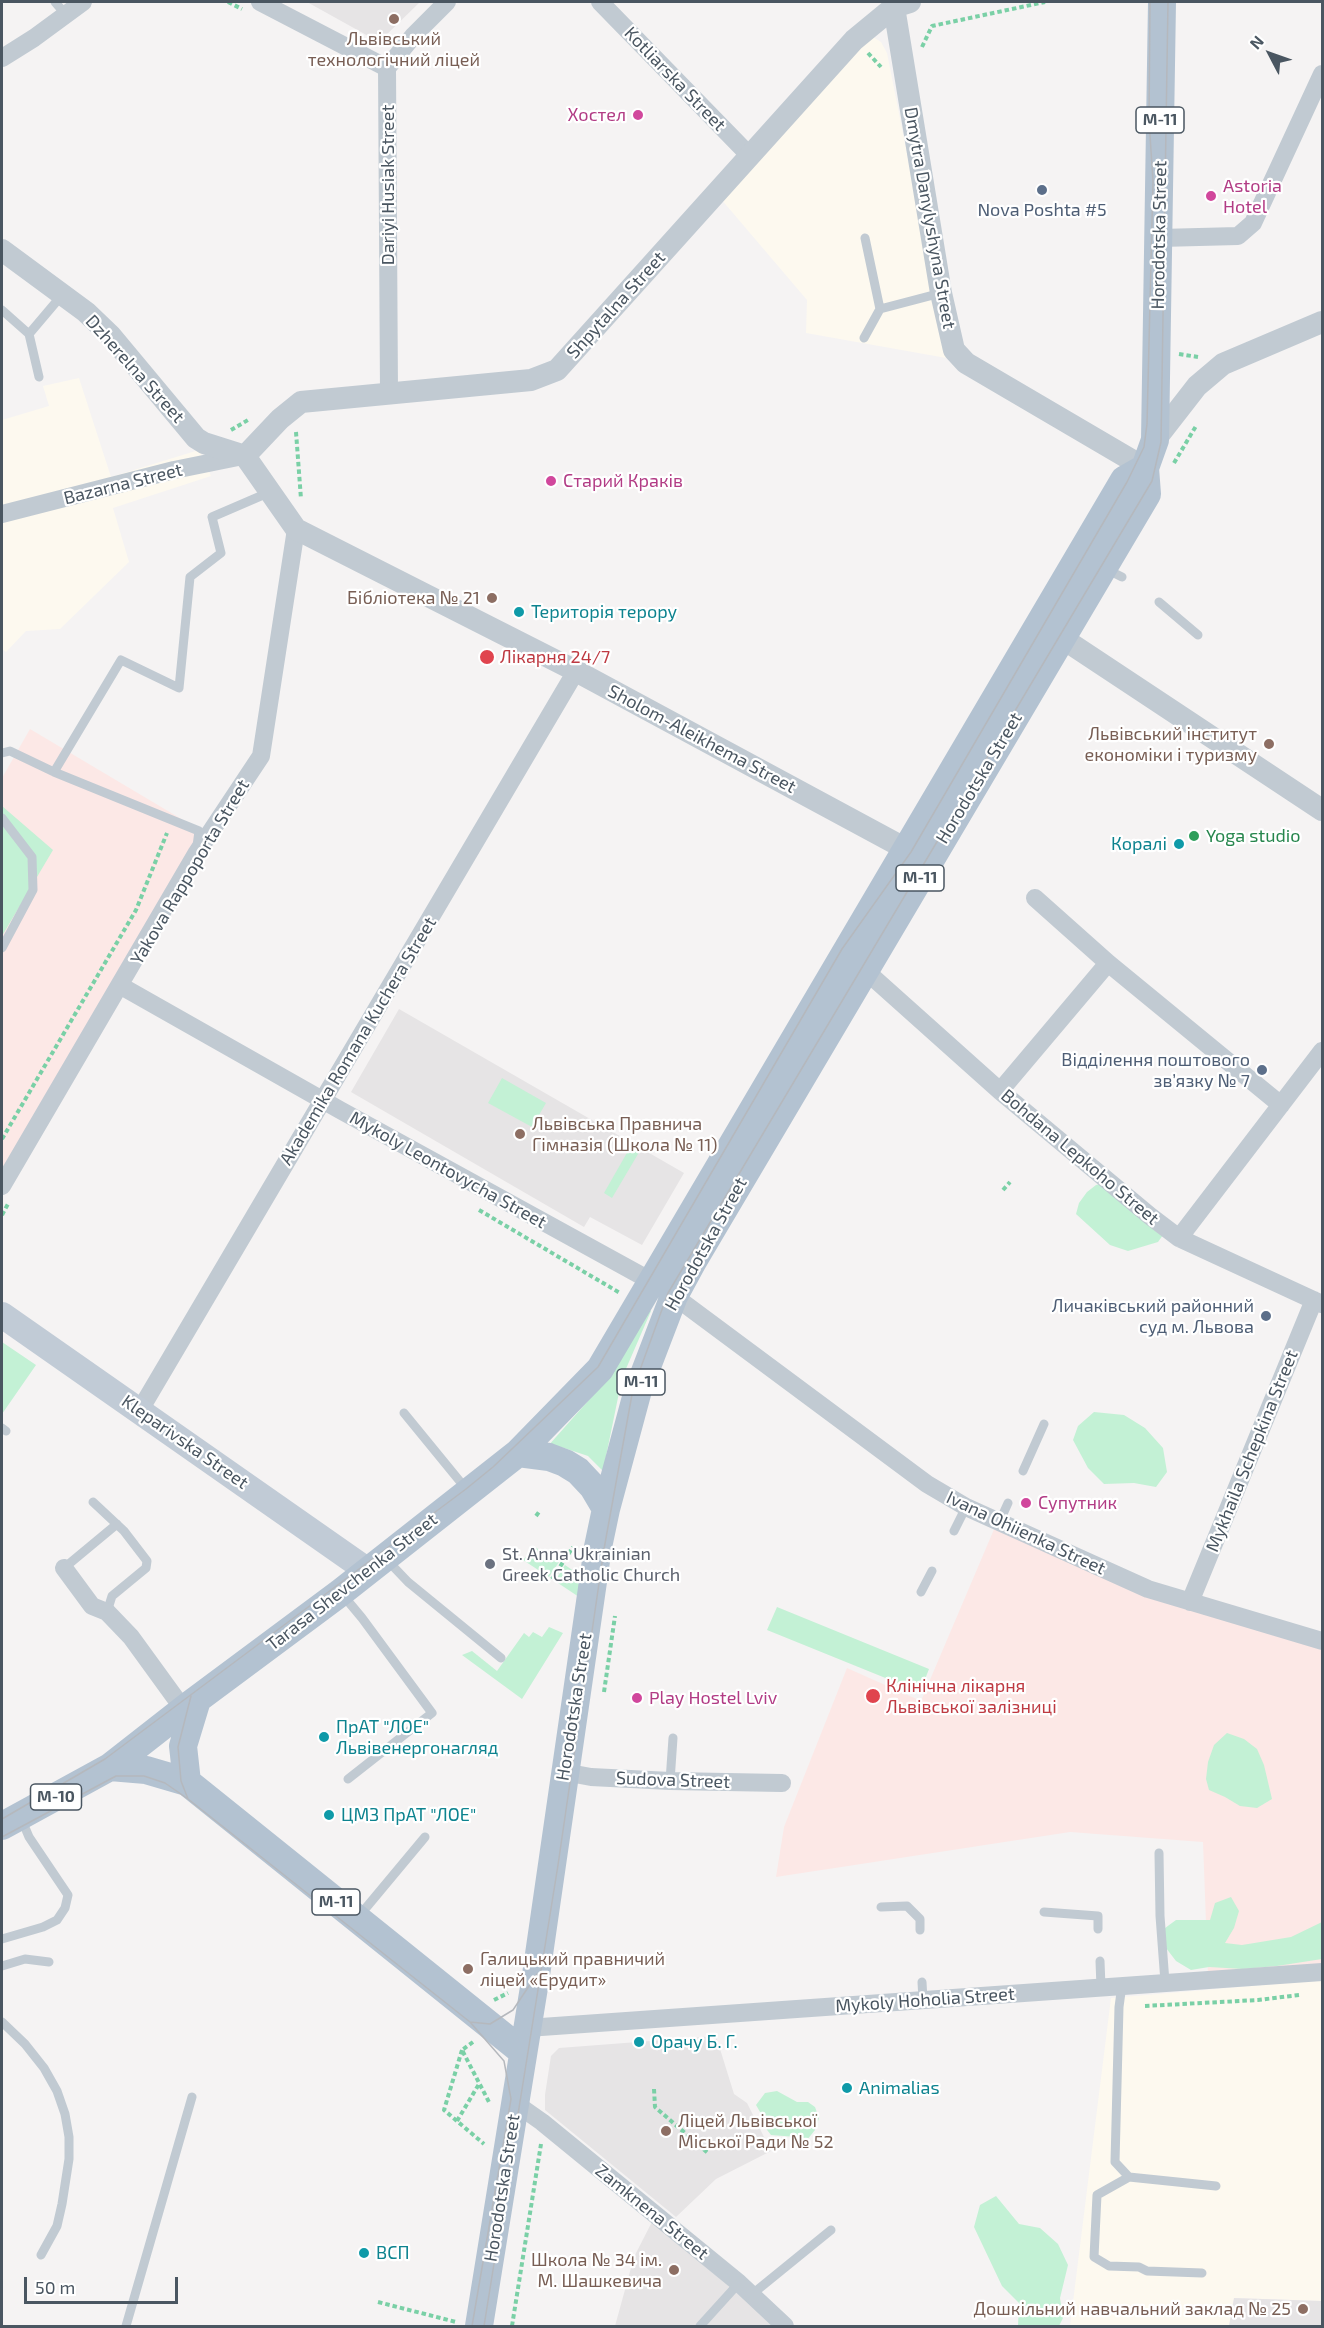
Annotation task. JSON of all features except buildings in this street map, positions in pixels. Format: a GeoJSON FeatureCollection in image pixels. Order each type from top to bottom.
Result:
{"type":"FeatureCollection","features":[{"type":"Feature","properties":{"kind":"main road","name":"Horodotska Street"},"geometry":{"type":"LineString","coordinates":[[462,2322],[515,2103],[606,1509],[638,1390],[674,1296],[856,961],[1051,631],[1124,480],[1145,468],[1155,440],[1162,2]]}},
{"type":"Feature","properties":{"kind":"main road","name":"Horodotska Street"},"geometry":{"type":"LineString","coordinates":[[639,1274],[856,961]]}},
{"type":"Feature","properties":{"kind":"main road","name":"Tarasa Shevchenka Street"},"geometry":{"type":"LineString","coordinates":[[11,1822],[110,1767],[340,1593],[518,1453],[600,1369],[639,1274]]}},
{"type":"Feature","properties":{"kind":"main road","name":"Kleparivska Street"},"geometry":{"type":"LineString","coordinates":[[2,1315],[140,1410],[376,1564]]}},
{"type":"Feature","properties":{"kind":"main road"},"geometry":{"type":"LineString","coordinates":[[518,1453],[549,1457],[578,1471],[593,1488],[606,1509]]}},
{"type":"Feature","properties":{"kind":"main road"},"geometry":{"type":"LineString","coordinates":[[110,1767],[146,1770],[187,1782],[183,1746],[190,1705]]}},
{"type":"Feature","properties":{"kind":"main road","name":"М-11"},"geometry":{"type":"LineString","coordinates":[[187,1782],[357,1919],[525,2040]]}},
{"type":"Feature","properties":{"kind":"street"},"geometry":{"type":"LineString","coordinates":[[2,58],[61,9],[83,2]]}},
{"type":"Feature","properties":{"kind":"street"},"geometry":{"type":"LineString","coordinates":[[254,7],[387,68],[414,35],[447,2]]}},
{"type":"Feature","properties":{"kind":"street","name":"Kotliarska Street"},"geometry":{"type":"LineString","coordinates":[[600,2],[750,156]]}},
{"type":"Feature","properties":{"kind":"street","name":"Shpytalna Street"},"geometry":{"type":"LineString","coordinates":[[245,456],[280,419],[301,402],[531,380],[557,370],[854,40],[902,4]]}},
{"type":"Feature","properties":{"kind":"street","name":"Dmytra Danylyshyna Street"},"geometry":{"type":"LineString","coordinates":[[902,4],[941,292],[954,350],[966,363],[1145,468]]}},
{"type":"Feature","properties":{"kind":"street","name":"Dariyi Husiak Street"},"geometry":{"type":"LineString","coordinates":[[387,68],[389,392]]}},
{"type":"Feature","properties":{"kind":"street"},"geometry":{"type":"LineString","coordinates":[[1160,238],[1238,236],[1253,223],[1323,74]]}},
{"type":"Feature","properties":{"kind":"street","name":"Dzherelna Street"},"geometry":{"type":"LineString","coordinates":[[2,250],[86,312],[111,336],[196,438],[204,443],[245,456]]}},
{"type":"Feature","properties":{"kind":"street"},"geometry":{"type":"LineString","coordinates":[[1155,440],[1197,386],[1223,364],[1323,322]]}},
{"type":"Feature","properties":{"kind":"street","name":"Sholom-Aleikhema Street"},"geometry":{"type":"LineString","coordinates":[[245,456],[296,528],[576,671],[918,856]]}},
{"type":"Feature","properties":{"kind":"street","name":"Bazarna Street"},"geometry":{"type":"LineString","coordinates":[[2,514],[174,470],[245,456]]}},
{"type":"Feature","properties":{"kind":"street","name":"Yakova Rappoporta Street"},"geometry":{"type":"LineString","coordinates":[[2,1186],[121,986],[196,854],[261,756],[296,528]]}},
{"type":"Feature","properties":{"kind":"street"},"geometry":{"type":"LineString","coordinates":[[1051,631],[1323,810]]}},
{"type":"Feature","properties":{"kind":"street","name":"Akademika Romana Kuchera Street"},"geometry":{"type":"LineString","coordinates":[[140,1410],[576,671]]}},
{"type":"Feature","properties":{"kind":"street"},"geometry":{"type":"LineString","coordinates":[[1035,898],[1108,963],[1281,1105]]}},
{"type":"Feature","properties":{"kind":"street","name":"Bohdana Lepkoho Street"},"geometry":{"type":"LineString","coordinates":[[856,961],[1000,1091],[1179,1238],[1318,1302]]}},
{"type":"Feature","properties":{"kind":"street"},"geometry":{"type":"LineString","coordinates":[[1000,1091],[1108,963]]}},
{"type":"Feature","properties":{"kind":"street","name":"Mykoly Leontovycha Street"},"geometry":{"type":"LineString","coordinates":[[121,986],[639,1274]]}},
{"type":"Feature","properties":{"kind":"street"},"geometry":{"type":"LineString","coordinates":[[1179,1238],[1323,1051]]}},
{"type":"Feature","properties":{"kind":"street","name":"Ivana Ohiienka Street"},"geometry":{"type":"LineString","coordinates":[[674,1296],[927,1484],[966,1507],[1148,1589],[1323,1641]]}},
{"type":"Feature","properties":{"kind":"street","name":"Mykhaila Schepkina Street"},"geometry":{"type":"LineString","coordinates":[[1190,1602],[1318,1302]]}},
{"type":"Feature","properties":{"kind":"street"},"geometry":{"type":"LineString","coordinates":[[64,1568],[92,1606],[107,1612],[190,1705]]}},
{"type":"Feature","properties":{"kind":"street","name":"Sudova Street"},"geometry":{"type":"LineString","coordinates":[[564,1773],[591,1777],[670,1781],[782,1783]]}},
{"type":"Feature","properties":{"kind":"street","name":"Mykoly Hoholia Street"},"geometry":{"type":"LineString","coordinates":[[525,2040],[923,1991],[1101,1987],[1323,1971]]}},
{"type":"Feature","properties":{"kind":"street","name":"Zamknena Street"},"geometry":{"type":"LineString","coordinates":[[515,2103],[542,2122],[739,2283],[785,2326]]}},
{"type":"Feature","properties":{"kind":"lane"},"geometry":{"type":"LineString","coordinates":[[864,338],[880,309],[866,238]]}},
{"type":"Feature","properties":{"kind":"lane"},"geometry":{"type":"LineString","coordinates":[[880,309],[941,292]]}},
{"type":"Feature","properties":{"kind":"lane"},"geometry":{"type":"LineString","coordinates":[[29,334],[62,295]]}},
{"type":"Feature","properties":{"kind":"lane"},"geometry":{"type":"LineString","coordinates":[[2,310],[29,334],[39,377]]}},
{"type":"Feature","properties":{"kind":"lane"},"geometry":{"type":"LineString","coordinates":[[54,772],[121,660],[179,688],[190,577],[221,553],[212,517],[270,492]]}},
{"type":"Feature","properties":{"kind":"lane"},"geometry":{"type":"LineString","coordinates":[[1159,602],[1198,636]]}},
{"type":"Feature","properties":{"kind":"lane"},"geometry":{"type":"LineString","coordinates":[[2,753],[10,751],[54,772],[199,831],[196,854]]}},
{"type":"Feature","properties":{"kind":"lane"},"geometry":{"type":"LineString","coordinates":[[2,818],[32,857],[33,890],[2,948]]}},
{"type":"Feature","properties":{"kind":"lane"},"geometry":{"type":"LineString","coordinates":[[404,1413],[469,1492]]}},
{"type":"Feature","properties":{"kind":"lane"},"geometry":{"type":"LineString","coordinates":[[1023,1471],[1044,1424]]}},
{"type":"Feature","properties":{"kind":"lane"},"geometry":{"type":"LineString","coordinates":[[93,1502],[117,1524],[147,1562],[146,1568],[112,1596],[107,1612]]}},
{"type":"Feature","properties":{"kind":"lane"},"geometry":{"type":"LineString","coordinates":[[999,1523],[1008,1503]]}},
{"type":"Feature","properties":{"kind":"lane"},"geometry":{"type":"LineString","coordinates":[[954,1531],[966,1507]]}},
{"type":"Feature","properties":{"kind":"lane"},"geometry":{"type":"LineString","coordinates":[[64,1568],[117,1524]]}},
{"type":"Feature","properties":{"kind":"lane"},"geometry":{"type":"LineString","coordinates":[[376,1564],[408,1582],[501,1658]]}},
{"type":"Feature","properties":{"kind":"lane"},"geometry":{"type":"LineString","coordinates":[[921,1592],[932,1570]]}},
{"type":"Feature","properties":{"kind":"lane"},"geometry":{"type":"LineString","coordinates":[[340,1593],[362,1618],[432,1713],[348,1779]]}},
{"type":"Feature","properties":{"kind":"lane"},"geometry":{"type":"LineString","coordinates":[[670,1781],[673,1738]]}},
{"type":"Feature","properties":{"kind":"lane"},"geometry":{"type":"LineString","coordinates":[[2,1939],[43,1927],[57,1920],[66,1908],[68,1895],[29,1837],[11,1822]]}},
{"type":"Feature","properties":{"kind":"lane"},"geometry":{"type":"LineString","coordinates":[[357,1919],[425,1837]]}},
{"type":"Feature","properties":{"kind":"lane"},"geometry":{"type":"LineString","coordinates":[[1159,1853],[1160,1916],[1165,1982]]}},
{"type":"Feature","properties":{"kind":"lane"},"geometry":{"type":"LineString","coordinates":[[881,1906],[907,1906],[920,1919],[920,1930]]}},
{"type":"Feature","properties":{"kind":"lane"},"geometry":{"type":"LineString","coordinates":[[1044,1912],[1098,1916],[1098,1929]]}},
{"type":"Feature","properties":{"kind":"lane"},"geometry":{"type":"LineString","coordinates":[[2,1965],[25,1959],[49,1962]]}},
{"type":"Feature","properties":{"kind":"lane"},"geometry":{"type":"LineString","coordinates":[[1100,1961],[1101,1987]]}},
{"type":"Feature","properties":{"kind":"lane"},"geometry":{"type":"LineString","coordinates":[[1122,1985],[1119,2007],[1115,2162],[1129,2177]]}},
{"type":"Feature","properties":{"kind":"lane"},"geometry":{"type":"LineString","coordinates":[[2,2022],[25,2044],[44,2068],[57,2091],[65,2114],[69,2137],[69,2159],[57,2226],[41,2255]]}},
{"type":"Feature","properties":{"kind":"lane"},"geometry":{"type":"LineString","coordinates":[[126,2326],[192,2097]]}},
{"type":"Feature","properties":{"kind":"lane"},"geometry":{"type":"LineString","coordinates":[[1202,2273],[1148,2271],[1139,2267],[1109,2266],[1094,2257],[1097,2195],[1129,2177],[1216,2186]]}},
{"type":"Feature","properties":{"kind":"lane"},"geometry":{"type":"LineString","coordinates":[[753,2296],[756,2291],[831,2230]]}},
{"type":"Feature","properties":{"kind":"lane"},"geometry":{"type":"LineString","coordinates":[[700,2326],[739,2283]]}},
{"type":"Feature","properties":{"kind":"path"},"geometry":{"type":"LineString","coordinates":[[228,2],[254,7]]}},
{"type":"Feature","properties":{"kind":"path"},"geometry":{"type":"LineString","coordinates":[[969,18],[1045,2]]}},
{"type":"Feature","properties":{"kind":"path"},"geometry":{"type":"LineString","coordinates":[[863,48],[880,64],[882,75]]}},
{"type":"Feature","properties":{"kind":"path"},"geometry":{"type":"LineString","coordinates":[[2,1139],[136,910],[173,821]]}},
{"type":"Feature","properties":{"kind":"path"},"geometry":{"type":"LineString","coordinates":[[1003,1190],[1010,1182]]}},
{"type":"Feature","properties":{"kind":"path"},"geometry":{"type":"LineString","coordinates":[[623,1295],[639,1274]]}},
{"type":"Feature","properties":{"kind":"path"},"geometry":{"type":"LineString","coordinates":[[536,1516],[539,1512]]}},
{"type":"Feature","properties":{"kind":"path"},"geometry":{"type":"LineString","coordinates":[[552,1579],[574,1545]]}},
{"type":"Feature","properties":{"kind":"path"},"geometry":{"type":"LineString","coordinates":[[603,1699],[615,1610]]}},
{"type":"Feature","properties":{"kind":"path"},"geometry":{"type":"LineString","coordinates":[[1119,2007],[1258,2000],[1301,1995]]}},
{"type":"Feature","properties":{"kind":"path"},"geometry":{"type":"LineString","coordinates":[[466,2033],[475,2040],[462,2050],[444,2110],[484,2144]]}},
{"type":"Feature","properties":{"kind":"path"},"geometry":{"type":"LineString","coordinates":[[462,2050],[491,2105],[489,2115]]}},
{"type":"Feature","properties":{"kind":"path"},"geometry":{"type":"LineString","coordinates":[[457,2121],[479,2084]]}},
{"type":"Feature","properties":{"kind":"path"},"geometry":{"type":"LineString","coordinates":[[654,2089],[655,2107],[709,2154]]}},
{"type":"Feature","properties":{"kind":"path"},"geometry":{"type":"LineString","coordinates":[[482,2155],[485,2134]]}},
{"type":"Feature","properties":{"kind":"path"},"geometry":{"type":"LineString","coordinates":[[512,2326],[541,2142]]}},
{"type":"Feature","properties":{"kind":"path"},"geometry":{"type":"LineString","coordinates":[[378,2302],[462,2322]]}},
{"type":"Feature","properties":{"kind":"shaded area"},"geometry":{"type":"Polygon","coordinates":[[[307,2],[420,2],[379,42],[307,2]]]}},
{"type":"Feature","properties":{"kind":"shaded area"},"geometry":{"type":"Polygon","coordinates":[[[873,37],[881,42],[887,53],[946,350],[952,359],[806,333],[807,300],[721,199],[864,41],[873,37]]]}},
{"type":"Feature","properties":{"kind":"shaded area"},"geometry":{"type":"Polygon","coordinates":[[[79,378],[111,477],[199,450],[211,476],[113,508],[129,562],[60,629],[26,631],[6,652],[2,649],[2,420],[49,406],[43,386],[79,378]]]}},
{"type":"Feature","properties":{"kind":"shaded area"},"geometry":{"type":"Polygon","coordinates":[[[30,729],[205,833],[2,1170],[2,778],[30,729]]]}},
{"type":"Feature","properties":{"kind":"shaded area","name":"Львівська Правнича Гімназія (Школа № 11)"},"geometry":{"type":"Polygon","coordinates":[[[399,1009],[684,1173],[642,1245],[590,1217],[584,1227],[351,1092],[399,1009]]]}},
{"type":"Feature","properties":{"kind":"shaded area"},"geometry":{"type":"Polygon","coordinates":[[[995,1527],[1322,1646],[1322,1967],[1208,1976],[1203,1842],[1070,1832],[776,1877],[784,1827],[847,1668],[921,1701],[995,1527]]]}},
{"type":"Feature","properties":{"kind":"shaded area"},"geometry":{"type":"Polygon","coordinates":[[[1322,1980],[1322,2301],[1234,2298],[1229,2326],[1070,2326],[1111,1998],[1322,1980]]]}},
{"type":"Feature","properties":{"kind":"shaded area","name":"Ліцей Львівської Міської Ради № 52"},"geometry":{"type":"Polygon","coordinates":[[[716,2036],[734,2094],[747,2103],[771,2151],[716,2179],[676,2217],[545,2110],[551,2056],[559,2048],[716,2036]]]}},
{"type":"Feature","properties":{"kind":"shaded area","name":"Школа № 34 ім. М. Шашкевича"},"geometry":{"type":"Polygon","coordinates":[[[654,2218],[781,2326],[615,2326],[634,2257],[654,2218]]]}},
{"type":"Feature","properties":{"kind":"shaded area"},"geometry":{"type":"Polygon","coordinates":[[[1234,2298],[1322,2301],[1322,2326],[1229,2326],[1234,2298]]]}},
{"type":"Feature","properties":{"kind":"green space"},"geometry":{"type":"Polygon","coordinates":[[[2,806],[53,850],[2,936],[2,806]]]}},
{"type":"Feature","properties":{"kind":"green space"},"geometry":{"type":"Polygon","coordinates":[[[502,1078],[546,1103],[532,1127],[488,1103],[502,1078]]]}},
{"type":"Feature","properties":{"kind":"green space"},"geometry":{"type":"Polygon","coordinates":[[[632,1144],[641,1149],[612,1198],[604,1193],[632,1144]]]}},
{"type":"Feature","properties":{"kind":"green space"},"geometry":{"type":"Polygon","coordinates":[[[1105,1183],[1163,1235],[1158,1242],[1128,1251],[1110,1245],[1076,1214],[1079,1203],[1087,1192],[1096,1185],[1105,1183]]]}},
{"type":"Feature","properties":{"kind":"green space"},"geometry":{"type":"Polygon","coordinates":[[[645,1308],[651,1311],[622,1378],[603,1471],[588,1456],[561,1447],[548,1446],[612,1374],[645,1308]]]}},
{"type":"Feature","properties":{"kind":"green space"},"geometry":{"type":"Polygon","coordinates":[[[2,1342],[36,1365],[2,1414],[2,1342]]]}},
{"type":"Feature","properties":{"kind":"green space"},"geometry":{"type":"Polygon","coordinates":[[[1094,1412],[1124,1415],[1145,1428],[1163,1448],[1167,1472],[1156,1487],[1134,1483],[1104,1484],[1088,1468],[1073,1440],[1078,1426],[1094,1412]]]}},
{"type":"Feature","properties":{"kind":"green space"},"geometry":{"type":"Polygon","coordinates":[[[535,1547],[559,1562],[549,1577],[523,1560],[535,1547]]]}},
{"type":"Feature","properties":{"kind":"green space"},"geometry":{"type":"Polygon","coordinates":[[[565,1565],[581,1576],[579,1597],[555,1581],[565,1565]]]}},
{"type":"Feature","properties":{"kind":"green space"},"geometry":{"type":"Polygon","coordinates":[[[777,1607],[929,1669],[920,1692],[767,1630],[777,1607]]]}},
{"type":"Feature","properties":{"kind":"green space"},"geometry":{"type":"Polygon","coordinates":[[[549,1627],[563,1633],[522,1699],[462,1655],[472,1651],[497,1671],[524,1633],[529,1637],[533,1632],[542,1637],[549,1627]]]}},
{"type":"Feature","properties":{"kind":"green space"},"geometry":{"type":"Polygon","coordinates":[[[1227,1733],[1244,1739],[1257,1749],[1264,1765],[1272,1799],[1257,1808],[1240,1806],[1209,1790],[1206,1779],[1208,1762],[1214,1745],[1227,1733]]]}},
{"type":"Feature","properties":{"kind":"green space"},"geometry":{"type":"Polygon","coordinates":[[[1231,1897],[1239,1911],[1234,1928],[1225,1943],[1242,1945],[1291,1937],[1322,1922],[1322,1959],[1243,1969],[1209,1967],[1191,1970],[1176,1961],[1166,1948],[1161,1931],[1176,1920],[1210,1920],[1215,1903],[1231,1897]]]}},
{"type":"Feature","properties":{"kind":"green space"},"geometry":{"type":"Polygon","coordinates":[[[777,2091],[797,2102],[808,2102],[815,2107],[819,2118],[815,2130],[807,2140],[771,2135],[764,2126],[763,2117],[756,2105],[765,2093],[777,2091]]]}},
{"type":"Feature","properties":{"kind":"green space"},"geometry":{"type":"Polygon","coordinates":[[[996,2196],[1019,2224],[1040,2228],[1058,2244],[1068,2265],[1060,2298],[1063,2318],[1059,2326],[1018,2326],[1019,2303],[1002,2286],[974,2227],[980,2205],[996,2196]]]}},
{"type":"Feature","properties":{"kind":"tram line"},"geometry":{"type":"LineString","coordinates":[[2,1819],[105,1759],[466,1489],[493,1467],[598,1367],[842,949],[911,852],[1127,482],[1144,447],[1147,424],[1153,181],[1149,120],[1150,2]]}},
{"type":"Feature","properties":{"kind":"tram line"},"geometry":{"type":"LineString","coordinates":[[484,2326],[558,1865],[604,1549],[633,1389],[668,1293],[1152,481],[1161,442],[1168,2]]}},
{"type":"Feature","properties":{"kind":"tram line"},"geometry":{"type":"LineString","coordinates":[[188,1799],[181,1781],[178,1747],[191,1696]]}},
{"type":"Feature","properties":{"kind":"tram line"},"geometry":{"type":"LineString","coordinates":[[2,1837],[116,1776],[144,1776],[165,1783],[470,2022],[504,2061],[511,2099],[472,2326]]}},
{"type":"Feature","properties":{"kind":"tram line"},"geometry":{"type":"LineString","coordinates":[[470,2022],[490,2024],[513,2010],[537,1974]]}},
{"type":"Feature","properties":{"kind":"place","name":"Львівський технологічний ліцей"},"geometry":{"type":"Point","coordinates":[394,19]}},
{"type":"Feature","properties":{"kind":"place","name":"Хостел"},"geometry":{"type":"Point","coordinates":[638,115]}},
{"type":"Feature","properties":{"kind":"place","name":"Nova Poshta #5"},"geometry":{"type":"Point","coordinates":[1042,190]}},
{"type":"Feature","properties":{"kind":"place","name":"Astoria Hotel"},"geometry":{"type":"Point","coordinates":[1211,196]}},
{"type":"Feature","properties":{"kind":"place","name":"Старий Краків"},"geometry":{"type":"Point","coordinates":[551,481]}},
{"type":"Feature","properties":{"kind":"place","name":"Бібліотека № 21"},"geometry":{"type":"Point","coordinates":[492,598]}},
{"type":"Feature","properties":{"kind":"place","name":"Територія терору"},"geometry":{"type":"Point","coordinates":[519,612]}},
{"type":"Feature","properties":{"kind":"place","name":"Лікарня 24/7"},"geometry":{"type":"Point","coordinates":[487,657]}},
{"type":"Feature","properties":{"kind":"place","name":"Львівський інститут економіки і туризму"},"geometry":{"type":"Point","coordinates":[1269,744]}},
{"type":"Feature","properties":{"kind":"place","name":"Yoga studio"},"geometry":{"type":"Point","coordinates":[1194,836]}},
{"type":"Feature","properties":{"kind":"place","name":"Коралі"},"geometry":{"type":"Point","coordinates":[1179,844]}},
{"type":"Feature","properties":{"kind":"place","name":"Відділення поштового зв’язку № 7"},"geometry":{"type":"Point","coordinates":[1262,1070]}},
{"type":"Feature","properties":{"kind":"place","name":"Львівська Правнича Гімназія (Школа № 11)"},"geometry":{"type":"Point","coordinates":[520,1134]}},
{"type":"Feature","properties":{"kind":"place","name":"Личаківський районний суд м. Львова"},"geometry":{"type":"Point","coordinates":[1266,1316]}},
{"type":"Feature","properties":{"kind":"place","name":"Супутник"},"geometry":{"type":"Point","coordinates":[1026,1503]}},
{"type":"Feature","properties":{"kind":"place","name":"St. Anna Ukrainian Greek Catholic Church"},"geometry":{"type":"Point","coordinates":[490,1564]}},
{"type":"Feature","properties":{"kind":"place","name":"Клінічна лікарня Львівської залізниці"},"geometry":{"type":"Point","coordinates":[873,1696]}},
{"type":"Feature","properties":{"kind":"place","name":"Play Hostel Lviv"},"geometry":{"type":"Point","coordinates":[637,1698]}},
{"type":"Feature","properties":{"kind":"place","name":"ПрАТ \"ЛОЕ\" Львівенергонагляд"},"geometry":{"type":"Point","coordinates":[324,1737]}},
{"type":"Feature","properties":{"kind":"place","name":"ЦМЗ ПрАТ \"ЛОЕ\""},"geometry":{"type":"Point","coordinates":[329,1815]}},
{"type":"Feature","properties":{"kind":"place","name":"Галицький правничий ліцей «Ерудит»"},"geometry":{"type":"Point","coordinates":[468,1969]}},
{"type":"Feature","properties":{"kind":"place","name":"Орачу Б. Г."},"geometry":{"type":"Point","coordinates":[639,2042]}},
{"type":"Feature","properties":{"kind":"place","name":"Animalias"},"geometry":{"type":"Point","coordinates":[847,2088]}},
{"type":"Feature","properties":{"kind":"place","name":"Ліцей Львівської Міської Ради № 52"},"geometry":{"type":"Point","coordinates":[666,2131]}},
{"type":"Feature","properties":{"kind":"place","name":"ВСП"},"geometry":{"type":"Point","coordinates":[364,2253]}},
{"type":"Feature","properties":{"kind":"place","name":"Школа № 34 ім. М. Шашкевича"},"geometry":{"type":"Point","coordinates":[674,2270]}},
{"type":"Feature","properties":{"kind":"place","name":"Дошкільний навчальний заклад № 25"},"geometry":{"type":"Point","coordinates":[1303,2309]}}]}
